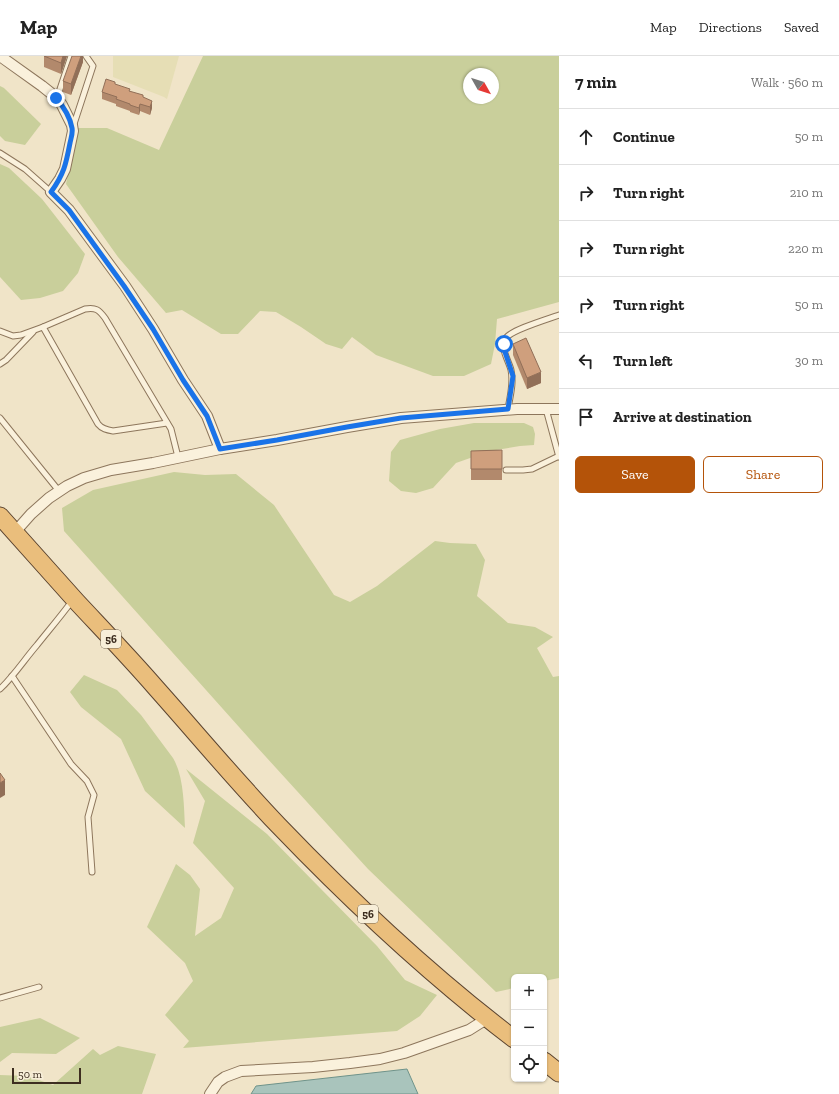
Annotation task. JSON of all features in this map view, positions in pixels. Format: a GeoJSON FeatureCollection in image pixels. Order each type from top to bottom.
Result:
{"type":"FeatureCollection","features":[{"type":"Feature","properties":{"kind":"highway","name":"56"},"geometry":{"type":"LineString","coordinates":[[0,516],[155,687],[220,762],[312,860],[349,897],[397,941],[511,1037]]}},
{"type":"Feature","properties":{"kind":"highway"},"geometry":{"type":"LineString","coordinates":[[547,1063],[559,1073]]}},
{"type":"Feature","properties":{"kind":"street"},"geometry":{"type":"LineString","coordinates":[[0,56],[42,86],[62,105],[73,130],[65,169],[51,192],[69,210],[111,267],[153,329],[183,380],[207,416],[220,449]]}},
{"type":"Feature","properties":{"kind":"street"},"geometry":{"type":"LineString","coordinates":[[15,532],[31,514],[59,491],[84,478],[111,470],[220,449],[401,418],[508,409],[559,409]]}},
{"type":"Feature","properties":{"kind":"street"},"geometry":{"type":"LineString","coordinates":[[210,1094],[218,1082],[225,1076],[241,1071],[314,1066],[380,1059],[404,1053],[470,1030],[488,1018]]}},
{"type":"Feature","properties":{"kind":"lane"},"geometry":{"type":"LineString","coordinates":[[56,98],[71,56]]}},
{"type":"Feature","properties":{"kind":"lane"},"geometry":{"type":"LineString","coordinates":[[72,125],[74,124],[93,66],[86,56]]}},
{"type":"Feature","properties":{"kind":"lane"},"geometry":{"type":"LineString","coordinates":[[0,154],[25,169],[51,192]]}},
{"type":"Feature","properties":{"kind":"lane"},"geometry":{"type":"LineString","coordinates":[[0,331],[13,336],[21,335],[85,309],[91,308],[99,310],[171,429],[178,457]]}},
{"type":"Feature","properties":{"kind":"lane"},"geometry":{"type":"LineString","coordinates":[[508,409],[513,376],[505,352],[505,339],[507,336],[517,331],[559,314]]}},
{"type":"Feature","properties":{"kind":"lane"},"geometry":{"type":"LineString","coordinates":[[42,327],[98,424],[102,428],[113,431],[167,423]]}},
{"type":"Feature","properties":{"kind":"lane"},"geometry":{"type":"LineString","coordinates":[[0,364],[6,360],[35,330]]}},
{"type":"Feature","properties":{"kind":"lane"},"geometry":{"type":"LineString","coordinates":[[506,470],[532,469],[559,456],[546,409]]}},
{"type":"Feature","properties":{"kind":"lane"},"geometry":{"type":"LineString","coordinates":[[0,418],[59,491]]}},
{"type":"Feature","properties":{"kind":"lane"},"geometry":{"type":"LineString","coordinates":[[0,689],[21,666],[74,598]]}},
{"type":"Feature","properties":{"kind":"lane"},"geometry":{"type":"LineString","coordinates":[[12,676],[71,764],[87,781],[94,795],[88,817],[92,872]]}},
{"type":"Feature","properties":{"kind":"lane"},"geometry":{"type":"LineString","coordinates":[[0,998],[39,987]]}},
{"type":"Feature","properties":{"kind":"shaded area"},"geometry":{"type":"Polygon","coordinates":[[[113,56],[179,56],[167,99],[113,77],[113,56]]]}},
{"type":"Feature","properties":{"kind":"green space"},"geometry":{"type":"Polygon","coordinates":[[[203,56],[559,56],[559,302],[497,319],[495,344],[491,364],[464,376],[433,376],[376,355],[352,337],[342,349],[326,344],[276,312],[260,311],[238,334],[221,334],[182,310],[166,313],[118,257],[66,184],[77,128],[107,128],[159,150],[203,56]]]}},
{"type":"Feature","properties":{"kind":"green space"},"geometry":{"type":"Polygon","coordinates":[[[0,86],[4,88],[41,124],[25,145],[5,141],[0,136],[0,86]]]}},
{"type":"Feature","properties":{"kind":"green space"},"geometry":{"type":"Polygon","coordinates":[[[0,164],[9,168],[42,199],[85,254],[78,273],[63,291],[40,298],[21,300],[0,277],[0,164]]]}},
{"type":"Feature","properties":{"kind":"green space"},"geometry":{"type":"Polygon","coordinates":[[[474,423],[524,423],[533,427],[535,434],[534,445],[490,451],[456,463],[433,488],[416,493],[401,491],[389,481],[391,452],[400,440],[440,429],[474,423]]]}},
{"type":"Feature","properties":{"kind":"green space"},"geometry":{"type":"Polygon","coordinates":[[[174,472],[205,475],[236,474],[274,505],[334,595],[350,602],[377,586],[435,541],[476,544],[485,560],[477,596],[508,623],[535,627],[553,637],[537,648],[553,677],[559,676],[559,978],[547,980],[547,974],[511,974],[511,989],[496,992],[368,869],[64,531],[62,508],[93,490],[174,472]]]}},
{"type":"Feature","properties":{"kind":"green space"},"geometry":{"type":"Polygon","coordinates":[[[84,675],[117,690],[141,715],[173,758],[177,765],[181,783],[184,801],[185,828],[145,791],[121,739],[81,707],[70,692],[84,675]]]}},
{"type":"Feature","properties":{"kind":"green space"},"geometry":{"type":"Polygon","coordinates":[[[186,769],[267,834],[377,946],[405,980],[437,995],[420,1016],[397,1031],[183,1048],[189,1041],[165,1015],[193,981],[185,963],[147,927],[176,864],[190,875],[200,889],[195,936],[221,918],[234,888],[193,843],[205,801],[186,769]]]}},
{"type":"Feature","properties":{"kind":"green space"},"geometry":{"type":"Polygon","coordinates":[[[40,1018],[80,1038],[56,1054],[12,1053],[0,1062],[0,1027],[40,1018]]]}},
{"type":"Feature","properties":{"kind":"green space"},"geometry":{"type":"Polygon","coordinates":[[[118,1046],[156,1054],[142,1094],[0,1094],[0,1075],[27,1076],[53,1085],[93,1049],[100,1055],[118,1046]]]}},
{"type":"Feature","properties":{"kind":"water"},"geometry":{"type":"Polygon","coordinates":[[[407,1069],[418,1094],[251,1094],[256,1086],[407,1069]]]}},
{"type":"Feature","properties":{"kind":"building"},"geometry":{"type":"Polygon","coordinates":[[[44,56],[63,56],[61,63],[44,56]]]}},
{"type":"Feature","properties":{"kind":"building"},"geometry":{"type":"Polygon","coordinates":[[[72,56],[81,56],[71,84],[63,81],[72,56]]]}},
{"type":"Feature","properties":{"kind":"building"},"geometry":{"type":"Polygon","coordinates":[[[106,79],[130,89],[129,91],[143,95],[143,97],[152,101],[150,107],[140,104],[139,108],[116,99],[117,97],[102,92],[106,79]]]}},
{"type":"Feature","properties":{"kind":"building"},"geometry":{"type":"Polygon","coordinates":[[[526,338],[541,372],[527,378],[513,344],[526,338]]]}},
{"type":"Feature","properties":{"kind":"building"},"geometry":{"type":"Polygon","coordinates":[[[502,450],[502,469],[471,469],[471,451],[502,450]]]}},
{"type":"Feature","properties":{"kind":"building"},"geometry":{"type":"Polygon","coordinates":[[[0,773],[5,780],[0,783],[0,773]]]}},
{"type":"Feature","properties":{"kind":"route"},"geometry":{"type":"LineString","coordinates":[[56,98],[62,105],[73,130],[65,169],[51,192],[69,210],[153,329],[183,380],[207,416],[220,449],[401,418],[508,409],[513,376],[505,352],[504,344]]}}]}
